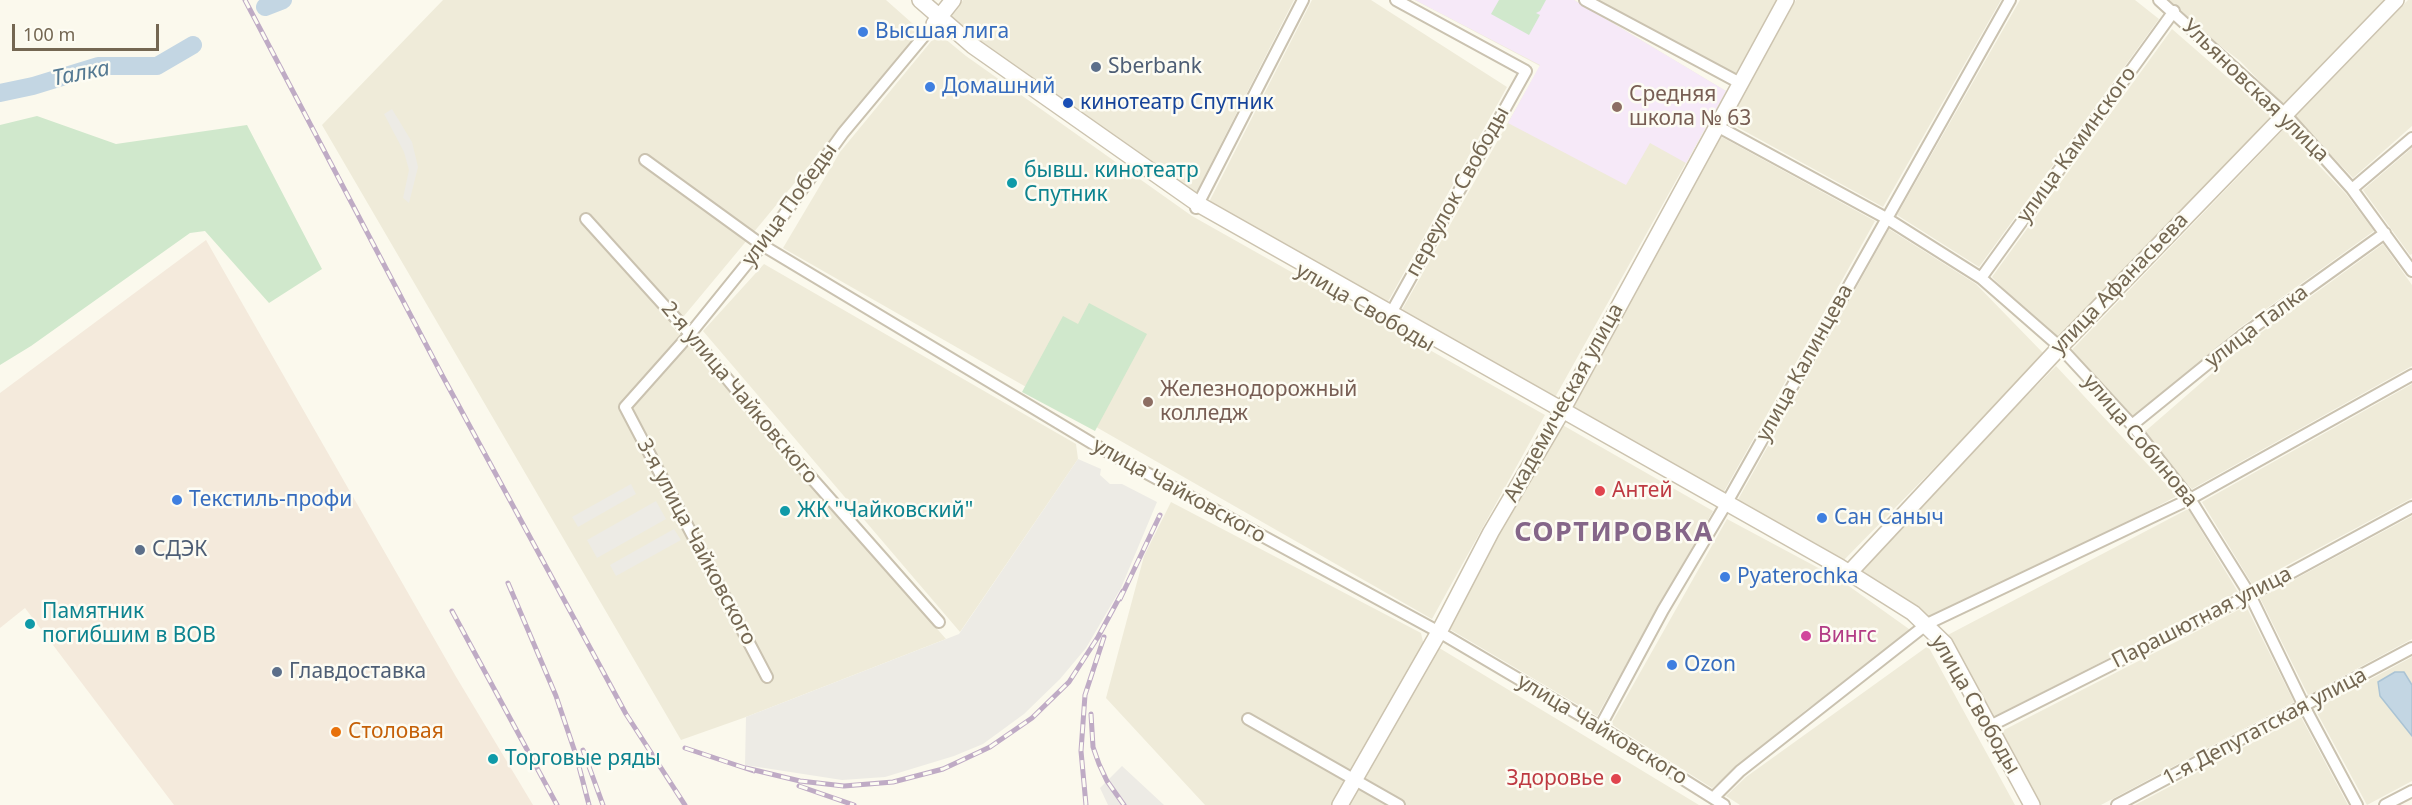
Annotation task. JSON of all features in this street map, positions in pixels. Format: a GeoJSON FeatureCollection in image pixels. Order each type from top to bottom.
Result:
{"type":"FeatureCollection","features":[{"type":"Feature","properties":{"kind":"street","name":"улица Свободы"},"geometry":{"type":"LineString","coordinates":[[907,0],[937,21],[978,59],[1197,207],[1725,507],[1849,573],[1913,613],[1927,624],[1945,644],[2032,805]]}},
{"type":"Feature","properties":{"kind":"street","name":"улица Свободы"},"geometry":{"type":"LineString","coordinates":[[920,0],[937,21]]}},
{"type":"Feature","properties":{"kind":"street","name":"улица Победы"},"geometry":{"type":"LineString","coordinates":[[625,407],[690,334],[762,245],[843,133],[953,0]]}},
{"type":"Feature","properties":{"kind":"street"},"geometry":{"type":"LineString","coordinates":[[1197,207],[1303,0]]}},
{"type":"Feature","properties":{"kind":"street","name":"переулок Свободы"},"geometry":{"type":"LineString","coordinates":[[1391,313],[1526,71],[1396,0]]}},
{"type":"Feature","properties":{"kind":"street"},"geometry":{"type":"LineString","coordinates":[[1585,0],[1740,83]]}},
{"type":"Feature","properties":{"kind":"street","name":"Академическая улица"},"geometry":{"type":"LineString","coordinates":[[1340,805],[1439,632],[1491,532],[1560,414],[1786,0]]}},
{"type":"Feature","properties":{"kind":"street","name":"улица Калинцева"},"geometry":{"type":"LineString","coordinates":[[1600,727],[1663,610],[1725,507],[2010,0]]}},
{"type":"Feature","properties":{"kind":"street","name":"Ульяновская улица"},"geometry":{"type":"LineString","coordinates":[[2159,0],[2174,11],[2285,114],[2352,189],[2411,267]]}},
{"type":"Feature","properties":{"kind":"street","name":"улица Афанасьева"},"geometry":{"type":"LineString","coordinates":[[1849,573],[2060,347],[2396,0]]}},
{"type":"Feature","properties":{"kind":"street","name":"улица Каминского"},"geometry":{"type":"LineString","coordinates":[[1981,278],[2174,11]]}},
{"type":"Feature","properties":{"kind":"street","name":"улица Собинова"},"geometry":{"type":"LineString","coordinates":[[1717,126],[1886,218],[1981,278],[2060,347],[2132,425],[2190,499],[2250,595],[2304,706],[2358,805]]}},
{"type":"Feature","properties":{"kind":"street"},"geometry":{"type":"LineString","coordinates":[[2352,189],[2412,138]]}},
{"type":"Feature","properties":{"kind":"street","name":"улица Чайковского"},"geometry":{"type":"LineString","coordinates":[[645,160],[762,245],[1095,444],[1439,632],[1600,727],[1724,805]]}},
{"type":"Feature","properties":{"kind":"street","name":"улица Свободы"},"geometry":{"type":"LineString","coordinates":[[1197,207],[1391,313],[1560,414]]}},
{"type":"Feature","properties":{"kind":"street","name":"2-я улица Чайковского"},"geometry":{"type":"LineString","coordinates":[[586,219],[690,334],[778,440],[939,622]]}},
{"type":"Feature","properties":{"kind":"street","name":"улица Талка"},"geometry":{"type":"LineString","coordinates":[[2132,425],[2243,335],[2385,233]]}},
{"type":"Feature","properties":{"kind":"street"},"geometry":{"type":"LineString","coordinates":[[1713,798],[1740,771],[1927,624],[2190,499],[2412,375]]}},
{"type":"Feature","properties":{"kind":"street","name":"3-я улица Чайковского"},"geometry":{"type":"LineString","coordinates":[[625,407],[767,677]]}},
{"type":"Feature","properties":{"kind":"street","name":"Парашютная улица"},"geometry":{"type":"LineString","coordinates":[[1990,726],[2250,595],[2412,507]]}},
{"type":"Feature","properties":{"kind":"street","name":"1-я Депутатская улица"},"geometry":{"type":"LineString","coordinates":[[2117,805],[2412,648]]}},
{"type":"Feature","properties":{"kind":"street"},"geometry":{"type":"LineString","coordinates":[[1248,719],[1399,805]]}},
{"type":"Feature","properties":{"kind":"street"},"geometry":{"type":"LineString","coordinates":[[2385,805],[2412,791]]}},
{"type":"Feature","properties":{"kind":"shaded area"},"geometry":{"type":"Polygon","coordinates":[[[443,0],[886,0],[921,31],[674,328],[946,639],[681,740],[322,125],[443,0]]]}},
{"type":"Feature","properties":{"kind":"shaded area"},"geometry":{"type":"Polygon","coordinates":[[[963,0],[1294,0],[1194,197],[948,20],[963,0]]]}},
{"type":"Feature","properties":{"kind":"shaded area"},"geometry":{"type":"Polygon","coordinates":[[[1312,0],[1371,0],[1507,87],[1385,307],[1207,206],[1312,0]]]}},
{"type":"Feature","properties":{"kind":"shaded area"},"geometry":{"type":"Polygon","coordinates":[[[1415,0],[1574,0],[1726,91],[1553,401],[1399,315],[1540,66],[1415,0]]]}},
{"type":"Feature","properties":{"kind":"shaded area","name":"Средняя школа № 63"},"geometry":{"type":"Polygon","coordinates":[[[1415,0],[1574,0],[1726,91],[1686,163],[1650,143],[1626,185],[1508,123],[1540,65],[1415,0]]]}},
{"type":"Feature","properties":{"kind":"shaded area"},"geometry":{"type":"Polygon","coordinates":[[[1592,0],[1777,0],[1734,77],[1592,0]]]}},
{"type":"Feature","properties":{"kind":"shaded area"},"geometry":{"type":"Polygon","coordinates":[[[1796,0],[2001,0],[1883,207],[1728,122],[1796,0]]]}},
{"type":"Feature","properties":{"kind":"shaded area"},"geometry":{"type":"Polygon","coordinates":[[[2020,0],[2135,0],[2159,19],[1979,267],[1897,215],[2020,0]]]}},
{"type":"Feature","properties":{"kind":"shaded area"},"geometry":{"type":"Polygon","coordinates":[[[2161,0],[2386,0],[2284,106],[2240,61],[2161,0]]]}},
{"type":"Feature","properties":{"kind":"shaded area"},"geometry":{"type":"Polygon","coordinates":[[[2408,0],[2412,0],[2412,126],[2353,178],[2295,117],[2408,0]]]}},
{"type":"Feature","properties":{"kind":"shaded area"},"geometry":{"type":"Polygon","coordinates":[[[2172,29],[2273,117],[2056,343],[1992,277],[2172,29]]]}},
{"type":"Feature","properties":{"kind":"shaded area"},"geometry":{"type":"Polygon","coordinates":[[[938,33],[966,56],[1192,216],[1545,415],[1432,619],[783,248],[840,152],[938,33]]]}},
{"type":"Feature","properties":{"kind":"shaded area"},"geometry":{"type":"Polygon","coordinates":[[[392,109],[412,142],[418,167],[409,203],[403,198],[409,170],[404,152],[384,114],[392,109]]]}},
{"type":"Feature","properties":{"kind":"shaded area"},"geometry":{"type":"Polygon","coordinates":[[[2284,129],[2346,194],[2374,231],[2238,329],[2130,423],[2067,355],[2284,129]]]}},
{"type":"Feature","properties":{"kind":"shaded area"},"geometry":{"type":"Polygon","coordinates":[[[1720,136],[1875,221],[1721,497],[1567,409],[1720,136]]]}},
{"type":"Feature","properties":{"kind":"shaded area"},"geometry":{"type":"Polygon","coordinates":[[[2412,148],[2412,254],[2410,255],[2363,190],[2412,148]]]}},
{"type":"Feature","properties":{"kind":"shaded area"},"geometry":{"type":"Polygon","coordinates":[[[1889,229],[1976,284],[2045,355],[1842,562],[1735,505],[1889,229]]]}},
{"type":"Feature","properties":{"kind":"shaded area","name":"Текстиль-профи"},"geometry":{"type":"Polygon","coordinates":[[[206,240],[455,675],[533,805],[174,805],[25,608],[0,628],[0,393],[206,240]]]}},
{"type":"Feature","properties":{"kind":"shaded area"},"geometry":{"type":"Polygon","coordinates":[[[2383,244],[2412,285],[2412,366],[2192,489],[2141,435],[2248,342],[2383,244]]]}},
{"type":"Feature","properties":{"kind":"shaded area"},"geometry":{"type":"Polygon","coordinates":[[[764,264],[1076,444],[1078,459],[960,632],[703,331],[764,264]]]}},
{"type":"Feature","properties":{"kind":"shaded area"},"geometry":{"type":"Polygon","coordinates":[[[2056,366],[2177,496],[1931,625],[1856,571],[2056,366]]]}},
{"type":"Feature","properties":{"kind":"shaded area"},"geometry":{"type":"Polygon","coordinates":[[[2412,384],[2412,498],[2252,584],[2202,502],[2412,384]]]}},
{"type":"Feature","properties":{"kind":"shaded area"},"geometry":{"type":"Polygon","coordinates":[[[1559,423],[1713,511],[1597,716],[1446,627],[1559,423]]]}},
{"type":"Feature","properties":{"kind":"shaded area"},"geometry":{"type":"Polygon","coordinates":[[[1078,459],[1101,469],[1100,475],[1110,484],[1122,484],[1157,502],[1121,588],[1086,648],[1060,679],[1024,714],[983,744],[954,756],[885,777],[842,780],[745,765],[746,717],[959,634],[1078,459]]]}},
{"type":"Feature","properties":{"kind":"shaded area"},"geometry":{"type":"Polygon","coordinates":[[[631,484],[636,494],[578,527],[572,517],[631,484]]]}},
{"type":"Feature","properties":{"kind":"shaded area"},"geometry":{"type":"Polygon","coordinates":[[[656,501],[666,519],[597,558],[587,540],[656,501]]]}},
{"type":"Feature","properties":{"kind":"shaded area"},"geometry":{"type":"Polygon","coordinates":[[[1171,502],[1421,633],[1424,646],[1334,805],[1205,805],[1106,698],[1144,556],[1171,502]]]}},
{"type":"Feature","properties":{"kind":"shaded area"},"geometry":{"type":"Polygon","coordinates":[[[2188,509],[2238,592],[1990,719],[1942,638],[2188,509]]]}},
{"type":"Feature","properties":{"kind":"shaded area"},"geometry":{"type":"Polygon","coordinates":[[[2412,516],[2412,639],[2308,695],[2260,598],[2412,516]]]}},
{"type":"Feature","properties":{"kind":"shaded area"},"geometry":{"type":"Polygon","coordinates":[[[1727,519],[1839,579],[1916,634],[1807,709],[1712,788],[1611,724],[1727,519]]]}},
{"type":"Feature","properties":{"kind":"shaded area"},"geometry":{"type":"Polygon","coordinates":[[[674,529],[681,540],[616,576],[610,565],[674,529]]]}},
{"type":"Feature","properties":{"kind":"shaded area"},"geometry":{"type":"Polygon","coordinates":[[[2246,606],[2294,702],[2101,805],[2037,805],[1998,733],[2246,606]]]}},
{"type":"Feature","properties":{"kind":"shaded area"},"geometry":{"type":"Polygon","coordinates":[[[1436,646],[1699,805],[1348,805],[1436,646]]]}},
{"type":"Feature","properties":{"kind":"shaded area"},"geometry":{"type":"Polygon","coordinates":[[[1928,646],[2015,805],[1740,805],[1726,796],[1746,777],[1928,646]]]}},
{"type":"Feature","properties":{"kind":"shaded area"},"geometry":{"type":"Polygon","coordinates":[[[2412,657],[2412,781],[2367,805],[2315,709],[2412,657]]]}},
{"type":"Feature","properties":{"kind":"shaded area"},"geometry":{"type":"Polygon","coordinates":[[[2301,717],[2348,805],[2135,805],[2301,717]]]}},
{"type":"Feature","properties":{"kind":"shaded area"},"geometry":{"type":"Polygon","coordinates":[[[1122,766],[1164,805],[1108,805],[1100,788],[1122,766]]]}},
{"type":"Feature","properties":{"kind":"green space"},"geometry":{"type":"Polygon","coordinates":[[[1499,0],[1546,0],[1540,11],[1536,13],[1540,15],[1529,35],[1491,14],[1499,0]]]}},
{"type":"Feature","properties":{"kind":"green space"},"geometry":{"type":"Polygon","coordinates":[[[37,116],[116,144],[247,125],[322,269],[269,303],[205,231],[190,233],[31,346],[0,365],[0,125],[37,116]]]}},
{"type":"Feature","properties":{"kind":"green space"},"geometry":{"type":"Polygon","coordinates":[[[1089,303],[1147,334],[1095,431],[1022,392],[1063,316],[1078,324],[1089,303]]]}},
{"type":"Feature","properties":{"kind":"water"},"geometry":{"type":"Polygon","coordinates":[[[2395,672],[2404,672],[2412,685],[2412,736],[2380,696],[2378,682],[2395,672]]]}},
{"type":"Feature","properties":{"kind":"waterway","name":"Талка"},"geometry":{"type":"LineString","coordinates":[[265,7],[283,0]]}},
{"type":"Feature","properties":{"kind":"waterway","name":"Талка"},"geometry":{"type":"LineString","coordinates":[[0,93],[33,86],[98,66],[157,66],[193,45]]}},
{"type":"Feature","properties":{"kind":"railway"},"geometry":{"type":"LineString","coordinates":[[245,0],[442,375],[626,714],[685,805]]}},
{"type":"Feature","properties":{"kind":"railway"},"geometry":{"type":"LineString","coordinates":[[1120,599],[1160,515]]}},
{"type":"Feature","properties":{"kind":"railway"},"geometry":{"type":"LineString","coordinates":[[508,583],[556,696],[576,755],[589,805]]}},
{"type":"Feature","properties":{"kind":"railway"},"geometry":{"type":"LineString","coordinates":[[746,768],[800,781],[844,786],[893,782],[943,769],[990,747],[1032,718],[1069,682],[1098,637],[1123,591]]}},
{"type":"Feature","properties":{"kind":"railway"},"geometry":{"type":"LineString","coordinates":[[452,611],[557,805]]}},
{"type":"Feature","properties":{"kind":"railway"},"geometry":{"type":"LineString","coordinates":[[1086,805],[1081,751],[1085,695],[1104,637]]}},
{"type":"Feature","properties":{"kind":"railway"},"geometry":{"type":"LineString","coordinates":[[1091,714],[1093,747],[1099,764],[1107,781],[1124,805]]}},
{"type":"Feature","properties":{"kind":"railway"},"geometry":{"type":"LineString","coordinates":[[685,748],[754,771]]}},
{"type":"Feature","properties":{"kind":"railway"},"geometry":{"type":"LineString","coordinates":[[583,750],[603,805]]}},
{"type":"Feature","properties":{"kind":"railway"},"geometry":{"type":"LineString","coordinates":[[799,786],[854,805]]}},
{"type":"Feature","properties":{"kind":"place","name":"Высшая лига"},"geometry":{"type":"Point","coordinates":[863,32]}},
{"type":"Feature","properties":{"kind":"place","name":"Sberbank"},"geometry":{"type":"Point","coordinates":[1096,67]}},
{"type":"Feature","properties":{"kind":"place","name":"Домашний"},"geometry":{"type":"Point","coordinates":[930,87]}},
{"type":"Feature","properties":{"kind":"place","name":"кинотеатр Спутник"},"geometry":{"type":"Point","coordinates":[1068,103]}},
{"type":"Feature","properties":{"kind":"place","name":"Средняя школа № 63"},"geometry":{"type":"Point","coordinates":[1617,107]}},
{"type":"Feature","properties":{"kind":"place","name":"бывш. кинотеатр Спутник"},"geometry":{"type":"Point","coordinates":[1012,183]}},
{"type":"Feature","properties":{"kind":"place","name":"Железнодорожный колледж"},"geometry":{"type":"Point","coordinates":[1148,402]}},
{"type":"Feature","properties":{"kind":"place","name":"Антей"},"geometry":{"type":"Point","coordinates":[1600,491]}},
{"type":"Feature","properties":{"kind":"place","name":"Текстиль-профи"},"geometry":{"type":"Point","coordinates":[177,500]}},
{"type":"Feature","properties":{"kind":"place","name":"ЖК \"Чайковский\""},"geometry":{"type":"Point","coordinates":[785,511]}},
{"type":"Feature","properties":{"kind":"place","name":"Сан Саныч"},"geometry":{"type":"Point","coordinates":[1822,518]}},
{"type":"Feature","properties":{"kind":"place","name":"СДЭК"},"geometry":{"type":"Point","coordinates":[140,550]}},
{"type":"Feature","properties":{"kind":"place","name":"Pyaterochka"},"geometry":{"type":"Point","coordinates":[1725,577]}},
{"type":"Feature","properties":{"kind":"place","name":"Памятник погибшим в ВОВ"},"geometry":{"type":"Point","coordinates":[30,624]}},
{"type":"Feature","properties":{"kind":"place","name":"Вингс"},"geometry":{"type":"Point","coordinates":[1806,636]}},
{"type":"Feature","properties":{"kind":"place","name":"Ozon"},"geometry":{"type":"Point","coordinates":[1672,665]}},
{"type":"Feature","properties":{"kind":"place","name":"Главдоставка"},"geometry":{"type":"Point","coordinates":[277,672]}},
{"type":"Feature","properties":{"kind":"place","name":"Столовая"},"geometry":{"type":"Point","coordinates":[336,732]}},
{"type":"Feature","properties":{"kind":"place","name":"Торговые ряды"},"geometry":{"type":"Point","coordinates":[493,759]}},
{"type":"Feature","properties":{"kind":"place","name":"Здоровье"},"geometry":{"type":"Point","coordinates":[1616,779]}},
{"type":"Feature","properties":{"kind":"district","name":"СОРТИРОВКА"},"geometry":{"type":"Point","coordinates":[1614,533]}}]}
